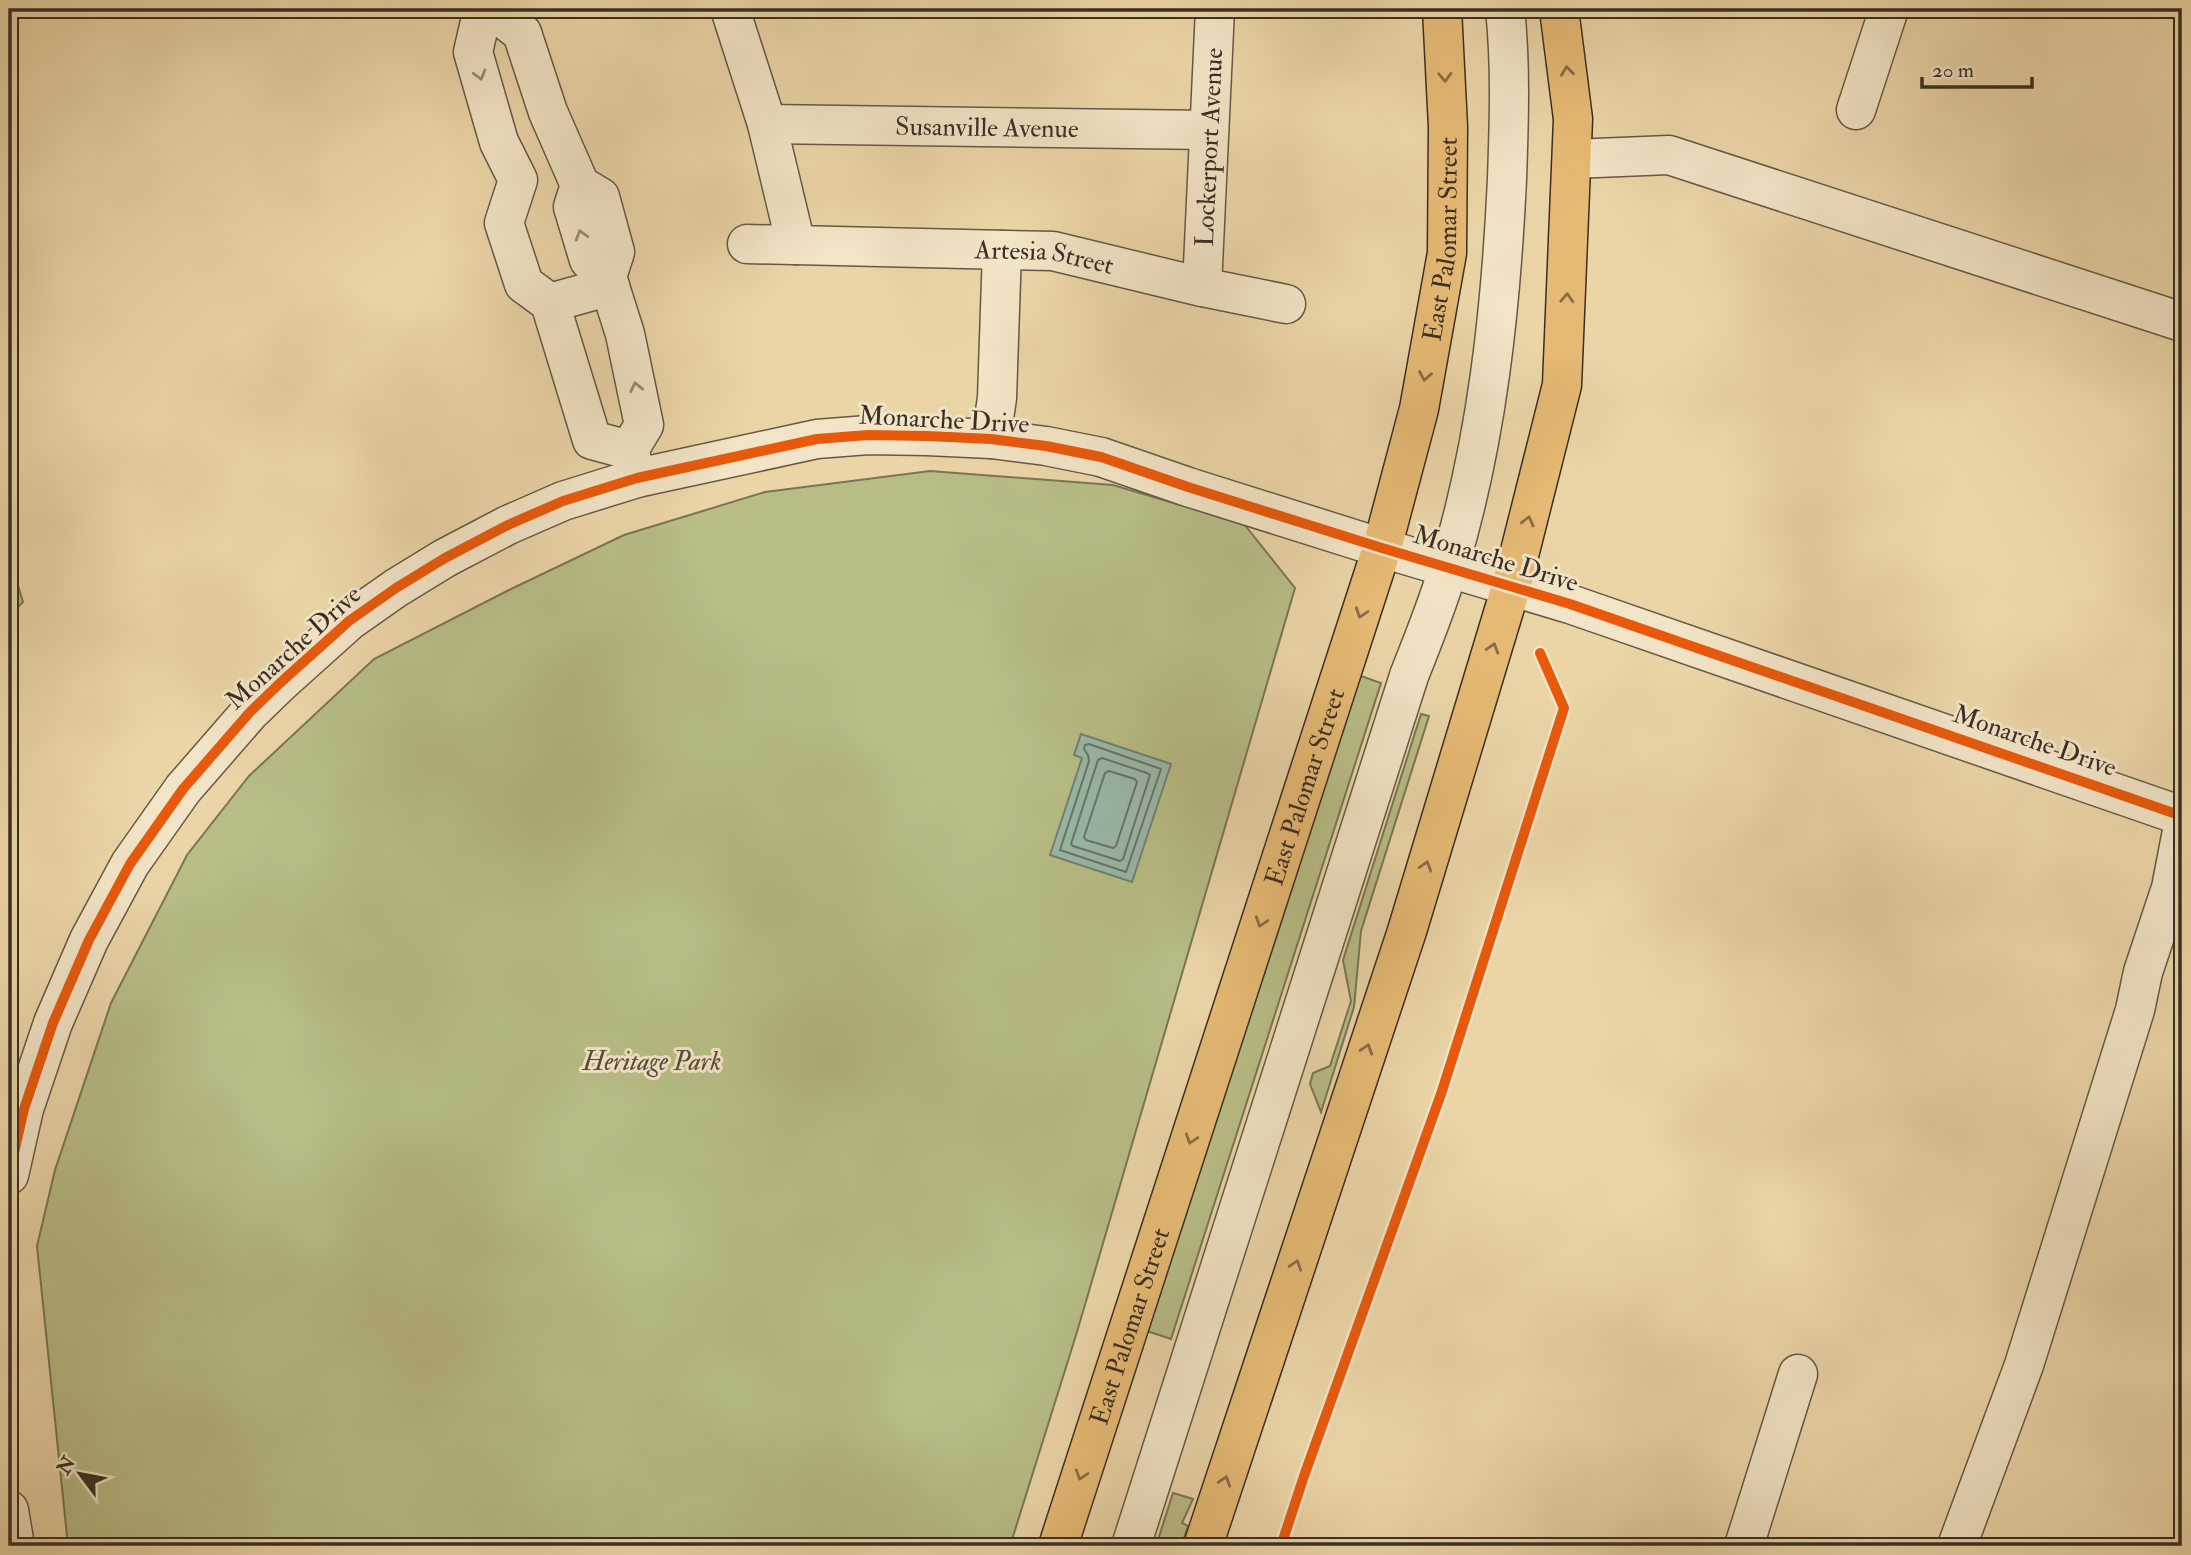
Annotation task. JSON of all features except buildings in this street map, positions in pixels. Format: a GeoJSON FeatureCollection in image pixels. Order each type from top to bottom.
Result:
{"type":"FeatureCollection","features":[{"type":"Feature","properties":{"kind":"main road","name":"East Palomar Street"},"geometry":{"type":"LineString","coordinates":[[1058,1546],[1382,548],[1419,409],[1447,253],[1448,127],[1442,9]]}},
{"type":"Feature","properties":{"kind":"main road"},"geometry":{"type":"LineString","coordinates":[[1203,1546],[1402,944],[1511,587],[1562,385],[1573,119],[1559,9]]}},
{"type":"Feature","properties":{"kind":"street"},"geometry":{"type":"LineString","coordinates":[[483,9],[473,52],[499,142],[518,180],[504,223],[524,284],[550,303],[592,440],[633,464],[644,425],[625,334],[608,281],[615,252],[600,197],[580,185],[548,112],[522,33],[491,9]]}},
{"type":"Feature","properties":{"kind":"street"},"geometry":{"type":"LineString","coordinates":[[730,9],[767,124],[796,246]]}},
{"type":"Feature","properties":{"kind":"street","name":"Lockerport Avenue"},"geometry":{"type":"LineString","coordinates":[[1202,287],[1215,9]]}},
{"type":"Feature","properties":{"kind":"street"},"geometry":{"type":"LineString","coordinates":[[1131,1546],[1409,676],[1449,568],[1460,525],[1478,443],[1496,335],[1505,228],[1510,111],[1506,9]]}},
{"type":"Feature","properties":{"kind":"street"},"geometry":{"type":"LineString","coordinates":[[1856,110],[1889,9]]}},
{"type":"Feature","properties":{"kind":"street","name":"Susanville Avenue"},"geometry":{"type":"LineString","coordinates":[[767,124],[1209,130]]}},
{"type":"Feature","properties":{"kind":"street"},"geometry":{"type":"LineString","coordinates":[[509,161],[562,144]]}},
{"type":"Feature","properties":{"kind":"street"},"geometry":{"type":"LineString","coordinates":[[1572,159],[1669,155],[2182,322]]}},
{"type":"Feature","properties":{"kind":"street","name":"Artesia Street"},"geometry":{"type":"LineString","coordinates":[[747,244],[1053,251],[1286,304]]}},
{"type":"Feature","properties":{"kind":"street"},"geometry":{"type":"LineString","coordinates":[[991,439],[997,398],[1002,250]]}},
{"type":"Feature","properties":{"kind":"street"},"geometry":{"type":"LineString","coordinates":[[550,303],[608,281]]}},
{"type":"Feature","properties":{"kind":"street","name":"Monarche Drive"},"geometry":{"type":"LineString","coordinates":[[9,1175],[24,1109],[49,1035],[89,940],[130,864],[183,789],[250,712],[349,621],[405,582],[508,525],[563,501],[633,464],[817,439],[892,435],[991,439],[1101,457],[1382,548],[1570,604],[2182,816]]}},
{"type":"Feature","properties":{"kind":"street"},"geometry":{"type":"LineString","coordinates":[[1957,1546],[2027,1355],[2135,1010],[2143,972],[2171,888],[2182,831]]}},
{"type":"Feature","properties":{"kind":"street"},"geometry":{"type":"LineString","coordinates":[[1744,1546],[1798,1374]]}},
{"type":"Feature","properties":{"kind":"street"},"geometry":{"type":"LineString","coordinates":[[9,1510],[15,1546]]}},
{"type":"Feature","properties":{"kind":"green space","name":"Heritage Park"},"geometry":{"type":"Polygon","coordinates":[[[930,471],[1113,485],[1244,524],[1295,588],[1077,1332],[1010,1546],[70,1546],[37,1246],[55,1170],[111,1003],[187,855],[249,776],[374,659],[624,535],[765,492],[930,471]]]}},
{"type":"Feature","properties":{"kind":"green space"},"geometry":{"type":"Polygon","coordinates":[[[9,556],[23,602],[19,606],[9,604],[9,556]]]}},
{"type":"Feature","properties":{"kind":"green space"},"geometry":{"type":"Polygon","coordinates":[[[1358,675],[1381,683],[1171,1339],[1147,1331],[1358,675]]]}},
{"type":"Feature","properties":{"kind":"green space"},"geometry":{"type":"Polygon","coordinates":[[[1421,714],[1429,716],[1361,931],[1354,1007],[1321,1112],[1310,1084],[1313,1073],[1330,1066],[1351,1001],[1343,960],[1421,714]]]}},
{"type":"Feature","properties":{"kind":"green space"},"geometry":{"type":"Polygon","coordinates":[[[1173,1493],[1193,1499],[1182,1523],[1188,1526],[1181,1546],[1156,1546],[1173,1493]]]}},
{"type":"Feature","properties":{"kind":"water"},"geometry":{"type":"Polygon","coordinates":[[[1081,734],[1171,764],[1132,882],[1050,855],[1082,758],[1074,755],[1081,734]]]}},
{"type":"Feature","properties":{"kind":"cycle path"},"geometry":{"type":"LineString","coordinates":[[9,1175],[24,1109],[53,1023],[89,940],[130,864],[183,789],[250,712],[280,683],[349,621],[396,588],[445,558],[508,525],[563,501],[637,478],[817,439],[868,435],[991,439],[1101,457],[1382,548],[1570,604],[2182,816]]}},
{"type":"Feature","properties":{"kind":"cycle path"},"geometry":{"type":"LineString","coordinates":[[1281,1546],[1441,1094],[1564,708],[1540,653]]}}]}
